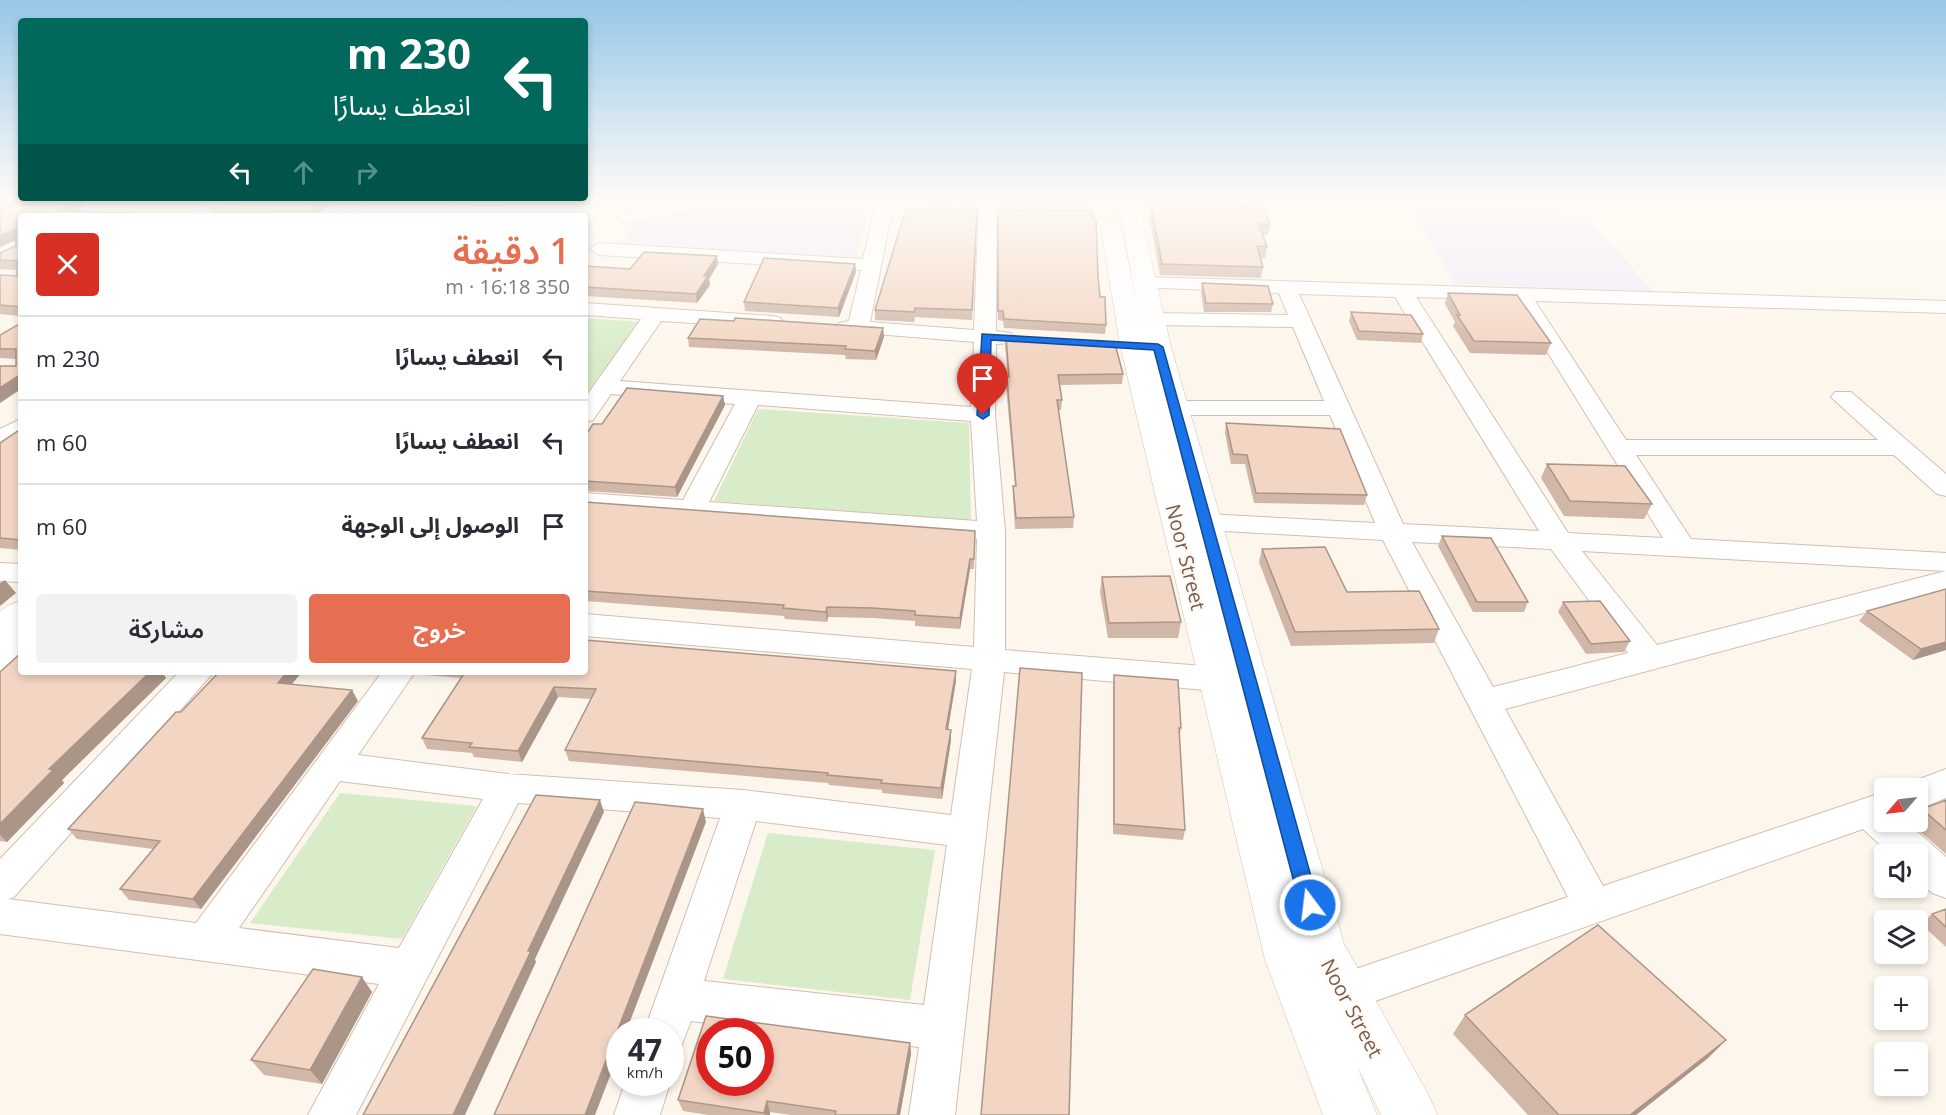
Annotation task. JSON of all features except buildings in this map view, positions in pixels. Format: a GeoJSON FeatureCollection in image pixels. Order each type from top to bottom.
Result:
{"type":"FeatureCollection","features":[{"type":"Feature","properties":{"kind":"main road","name":"Noor Street"},"geometry":{"type":"LineString","coordinates":[[1122,250],[1138,339],[1216,679],[1289,960],[1350,1115]]}},
{"type":"Feature","properties":{"kind":"main road","name":"Noor Street"},"geometry":{"type":"LineString","coordinates":[[1132,250],[1145,283],[1138,339],[1174,408],[1322,950],[1410,1115]]}},
{"type":"Feature","properties":{"kind":"main road"},"geometry":{"type":"LineString","coordinates":[[0,630],[18,615]]}},
{"type":"Feature","properties":{"kind":"main road"},"geometry":{"type":"LineString","coordinates":[[0,660],[18,644]]}},
{"type":"Feature","properties":{"kind":"street"},"geometry":{"type":"LineString","coordinates":[[617,250],[872,265]]}},
{"type":"Feature","properties":{"kind":"street"},"geometry":{"type":"LineString","coordinates":[[858,328],[875,250]]}},
{"type":"Feature","properties":{"kind":"street"},"geometry":{"type":"LineString","coordinates":[[932,1115],[989,660],[991,531],[983,415],[990,250]]}},
{"type":"Feature","properties":{"kind":"street"},"geometry":{"type":"LineString","coordinates":[[1145,283],[1946,307]]}},
{"type":"Feature","properties":{"kind":"street"},"geometry":{"type":"LineString","coordinates":[[1286,287],[1392,532],[1594,907]]}},
{"type":"Feature","properties":{"kind":"street"},"geometry":{"type":"LineString","coordinates":[[1402,291],[1560,542],[1649,658]]}},
{"type":"Feature","properties":{"kind":"street"},"geometry":{"type":"LineString","coordinates":[[1521,294],[1683,548]]}},
{"type":"Feature","properties":{"kind":"street"},"geometry":{"type":"LineString","coordinates":[[588,309],[799,324]]}},
{"type":"Feature","properties":{"kind":"street"},"geometry":{"type":"LineString","coordinates":[[588,411],[656,313]]}},
{"type":"Feature","properties":{"kind":"street"},"geometry":{"type":"LineString","coordinates":[[1138,339],[1301,321]]}},
{"type":"Feature","properties":{"kind":"street"},"geometry":{"type":"LineString","coordinates":[[822,326],[1020,339]]}},
{"type":"Feature","properties":{"kind":"street"},"geometry":{"type":"LineString","coordinates":[[604,387],[983,415]]}},
{"type":"Feature","properties":{"kind":"street"},"geometry":{"type":"LineString","coordinates":[[692,509],[750,397]]}},
{"type":"Feature","properties":{"kind":"street"},"geometry":{"type":"LineString","coordinates":[[1843,397],[1946,488]]}},
{"type":"Feature","properties":{"kind":"street"},"geometry":{"type":"LineString","coordinates":[[1174,408],[1339,408]]}},
{"type":"Feature","properties":{"kind":"street"},"geometry":{"type":"LineString","coordinates":[[0,440],[18,428]]}},
{"type":"Feature","properties":{"kind":"street"},"geometry":{"type":"LineString","coordinates":[[1618,447],[1901,448]]}},
{"type":"Feature","properties":{"kind":"street"},"geometry":{"type":"LineString","coordinates":[[588,501],[991,531]]}},
{"type":"Feature","properties":{"kind":"street"},"geometry":{"type":"LineString","coordinates":[[1206,522],[1946,562]]}},
{"type":"Feature","properties":{"kind":"street"},"geometry":{"type":"LineString","coordinates":[[0,572],[18,573]]}},
{"type":"Feature","properties":{"kind":"street"},"geometry":{"type":"LineString","coordinates":[[1484,702],[1946,580]]}},
{"type":"Feature","properties":{"kind":"street"},"geometry":{"type":"LineString","coordinates":[[588,625],[1216,679]]}},
{"type":"Feature","properties":{"kind":"street"},"geometry":{"type":"LineString","coordinates":[[0,885],[195,675]]}},
{"type":"Feature","properties":{"kind":"street"},"geometry":{"type":"LineString","coordinates":[[204,944],[397,675]]}},
{"type":"Feature","properties":{"kind":"street"},"geometry":{"type":"LineString","coordinates":[[331,766],[508,788],[743,806],[966,832]]}},
{"type":"Feature","properties":{"kind":"street"},"geometry":{"type":"LineString","coordinates":[[1928,790],[1946,783]]}},
{"type":"Feature","properties":{"kind":"street"},"geometry":{"type":"LineString","coordinates":[[331,1115],[508,788]]}},
{"type":"Feature","properties":{"kind":"street"},"geometry":{"type":"LineString","coordinates":[[743,806],[672,1016],[942,1028]]}},
{"type":"Feature","properties":{"kind":"street"},"geometry":{"type":"LineString","coordinates":[[1344,992],[1874,811]]}},
{"type":"Feature","properties":{"kind":"street"},"geometry":{"type":"LineString","coordinates":[[1898,832],[1946,881]]}},
{"type":"Feature","properties":{"kind":"street"},"geometry":{"type":"LineString","coordinates":[[0,916],[411,969]]}},
{"type":"Feature","properties":{"kind":"street"},"geometry":{"type":"LineString","coordinates":[[637,1115],[644,1096]]}},
{"type":"Feature","properties":{"kind":"shaded area"},"geometry":{"type":"Polygon","coordinates":[[[705,250],[858,250],[856,257],[705,250]]]}},
{"type":"Feature","properties":{"kind":"shaded area"},"geometry":{"type":"Polygon","coordinates":[[[1435,250],[1616,250],[1653,291],[1455,284],[1435,250]]]}},
{"type":"Feature","properties":{"kind":"green space"},"geometry":{"type":"Polygon","coordinates":[[[588,318],[641,322],[588,391],[588,318]]]}},
{"type":"Feature","properties":{"kind":"green space"},"geometry":{"type":"Polygon","coordinates":[[[758,409],[969,423],[971,521],[714,501],[758,409]]]}},
{"type":"Feature","properties":{"kind":"green space"},"geometry":{"type":"Polygon","coordinates":[[[340,793],[477,806],[402,939],[250,923],[340,793]]]}},
{"type":"Feature","properties":{"kind":"green space"},"geometry":{"type":"Polygon","coordinates":[[[768,833],[935,850],[910,1000],[723,979],[768,833]]]}},
{"type":"Feature","properties":{"kind":"route"},"geometry":{"type":"LineString","coordinates":[[983,415],[986,337],[1158,347],[1310,905]]}}]}
